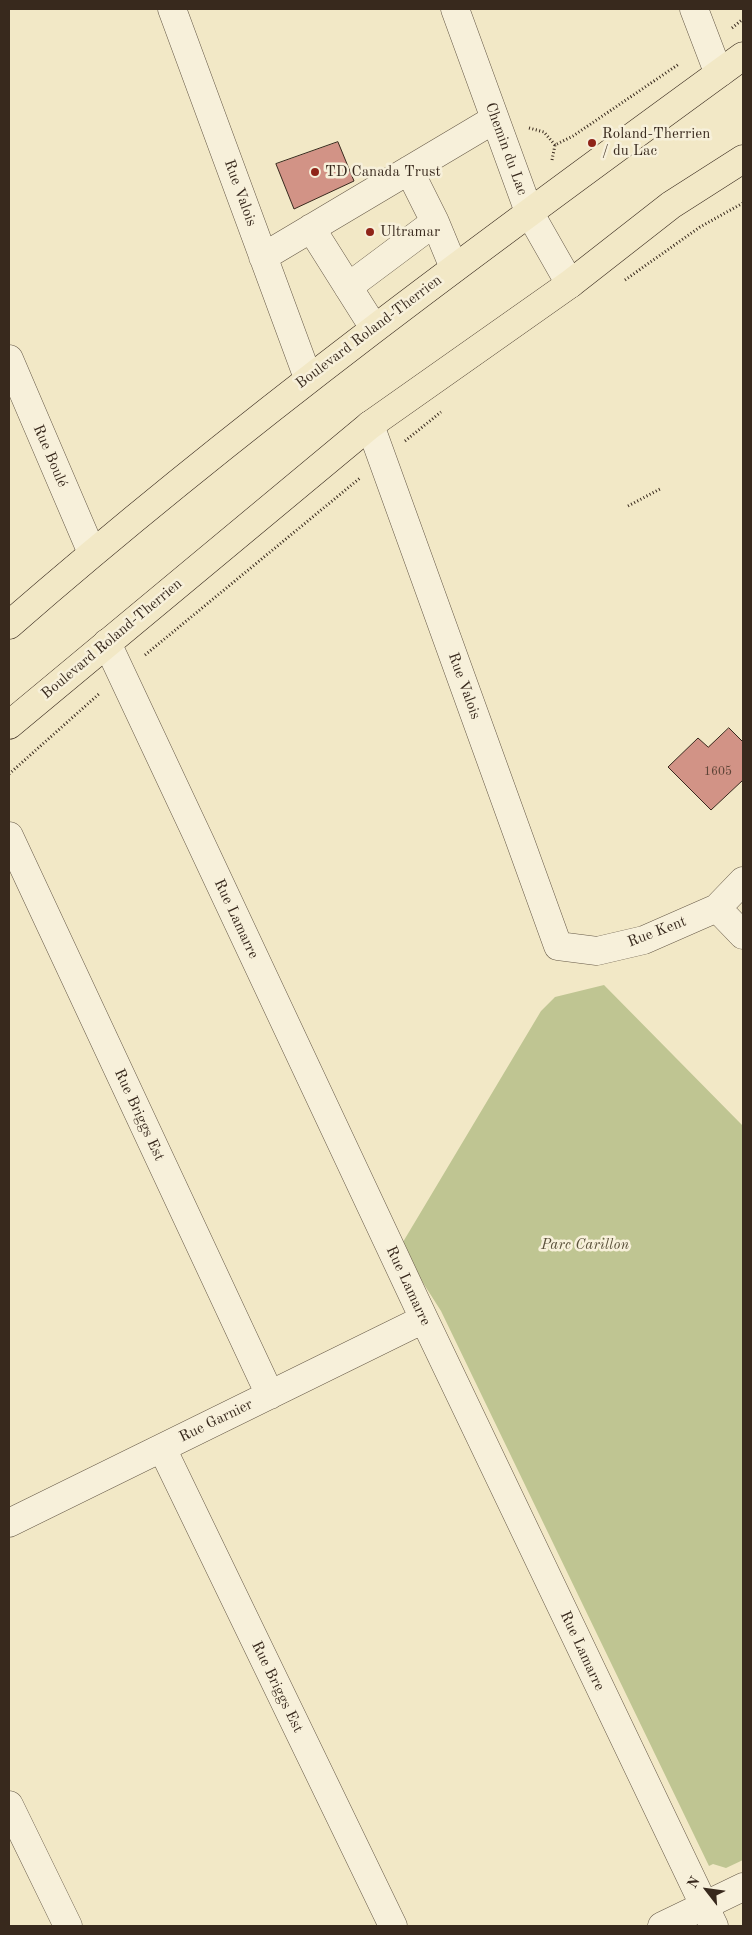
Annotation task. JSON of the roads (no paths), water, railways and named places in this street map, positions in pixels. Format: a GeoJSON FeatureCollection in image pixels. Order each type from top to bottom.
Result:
{"type":"FeatureCollection","features":[{"type":"Feature","properties":{"kind":"main road","name":"Boulevard Roland-Therrien"},"geometry":{"type":"LineString","coordinates":[[9,625],[92,552],[308,378],[529,212],[743,56]]}},
{"type":"Feature","properties":{"kind":"main road","name":"Boulevard Roland-Therrien"},"geometry":{"type":"LineString","coordinates":[[9,725],[370,425],[570,284],[671,205],[743,159]]}},
{"type":"Feature","properties":{"kind":"street","name":"Rue Valois"},"geometry":{"type":"LineString","coordinates":[[172,9],[308,378]]}},
{"type":"Feature","properties":{"kind":"street","name":"Chemin du Lac"},"geometry":{"type":"LineString","coordinates":[[455,9],[529,212],[570,284]]}},
{"type":"Feature","properties":{"kind":"street"},"geometry":{"type":"LineString","coordinates":[[694,9],[715,64],[721,72]]}},
{"type":"Feature","properties":{"kind":"street"},"geometry":{"type":"LineString","coordinates":[[263,257],[495,119]]}},
{"type":"Feature","properties":{"kind":"street"},"geometry":{"type":"LineString","coordinates":[[409,170],[435,222],[454,268]]}},
{"type":"Feature","properties":{"kind":"street"},"geometry":{"type":"LineString","coordinates":[[348,287],[435,222]]}},
{"type":"Feature","properties":{"kind":"street"},"geometry":{"type":"LineString","coordinates":[[311,228],[374,328]]}},
{"type":"Feature","properties":{"kind":"street","name":"Rue Boulé"},"geometry":{"type":"LineString","coordinates":[[9,359],[92,552]]}},
{"type":"Feature","properties":{"kind":"street","name":"Rue Valois"},"geometry":{"type":"LineString","coordinates":[[370,425],[558,946]]}},
{"type":"Feature","properties":{"kind":"street","name":"Rue Lamarre"},"geometry":{"type":"LineString","coordinates":[[106,643],[424,1319],[709,1917]]}},
{"type":"Feature","properties":{"kind":"street","name":"Rue Briggs Est"},"geometry":{"type":"LineString","coordinates":[[9,836],[270,1394]]}},
{"type":"Feature","properties":{"kind":"street","name":"Rue Kent"},"geometry":{"type":"LineString","coordinates":[[558,946],[597,951],[644,940],[717,908],[743,881]]}},
{"type":"Feature","properties":{"kind":"street"},"geometry":{"type":"LineString","coordinates":[[717,908],[743,934]]}},
{"type":"Feature","properties":{"kind":"street","name":"Rue Garnier"},"geometry":{"type":"LineString","coordinates":[[10,1520],[162,1448],[424,1319]]}},
{"type":"Feature","properties":{"kind":"street","name":"Rue Briggs Est"},"geometry":{"type":"LineString","coordinates":[[162,1448],[392,1926]]}},
{"type":"Feature","properties":{"kind":"street"},"geometry":{"type":"LineString","coordinates":[[9,1805],[68,1926]]}},
{"type":"Feature","properties":{"kind":"street"},"geometry":{"type":"LineString","coordinates":[[662,1926],[709,1917],[743,1887]]}},
{"type":"Feature","properties":{"kind":"place","name":"Roland-Therrien / du Lac"},"geometry":{"type":"Point","coordinates":[592,143]}},
{"type":"Feature","properties":{"kind":"place","name":"TD Canada Trust"},"geometry":{"type":"Point","coordinates":[315,172]}},
{"type":"Feature","properties":{"kind":"place","name":"Ultramar"},"geometry":{"type":"Point","coordinates":[370,232]}},
{"type":"Feature","properties":{"kind":"park label","name":"Parc Carillon"},"geometry":{"type":"Point","coordinates":[585,1245]}}]}
